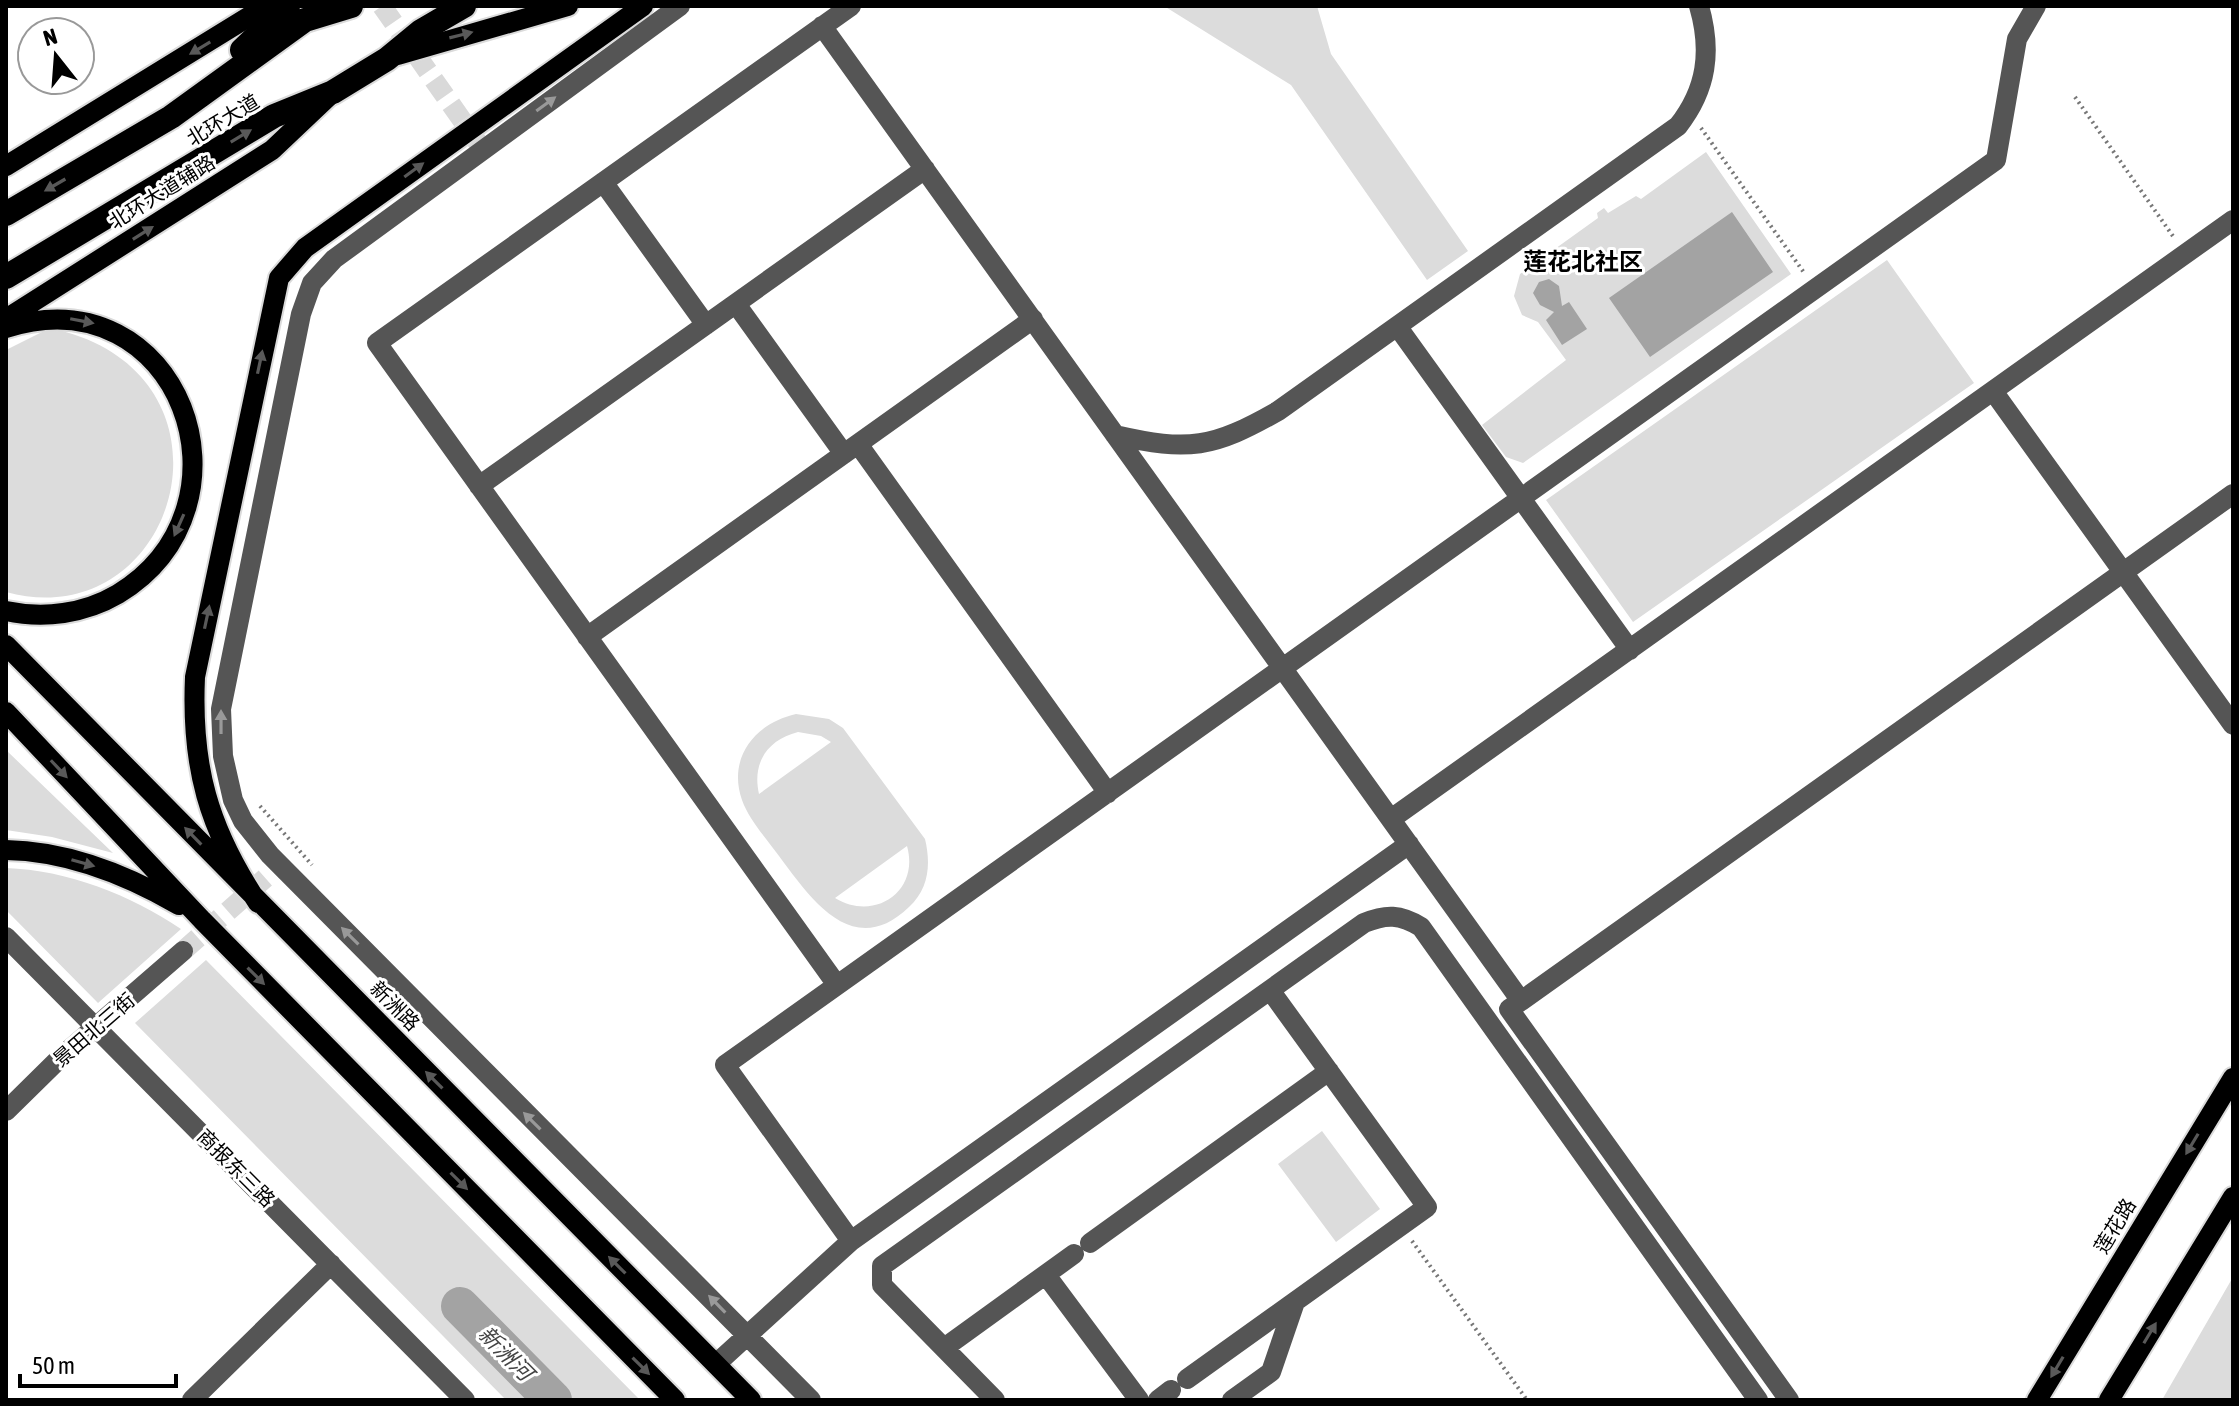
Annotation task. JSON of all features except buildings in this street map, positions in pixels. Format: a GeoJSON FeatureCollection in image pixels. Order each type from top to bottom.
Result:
{"type":"FeatureCollection","features":[{"type":"Feature","properties":{"kind":"highway"},"geometry":{"type":"LineString","coordinates":[[171,117],[288,6]]}},
{"type":"Feature","properties":{"kind":"highway","name":"北环大道"},"geometry":{"type":"LineString","coordinates":[[6,214],[171,117],[305,20],[351,6]]}},
{"type":"Feature","properties":{"kind":"highway","name":"北环大道"},"geometry":{"type":"LineString","coordinates":[[6,277],[274,116],[333,92],[387,59],[421,31],[464,6]]}},
{"type":"Feature","properties":{"kind":"main road"},"geometry":{"type":"LineString","coordinates":[[6,166],[266,6]]}},
{"type":"Feature","properties":{"kind":"main road"},"geometry":{"type":"LineString","coordinates":[[387,59],[435,41],[568,6]]}},
{"type":"Feature","properties":{"kind":"main road"},"geometry":{"type":"LineString","coordinates":[[258,903],[230,861],[210,815],[199,772],[193,713],[195,677],[279,278],[305,248],[643,6]]}},
{"type":"Feature","properties":{"kind":"main road","name":"北环大道辅路"},"geometry":{"type":"LineString","coordinates":[[6,319],[272,150],[333,92]]}},
{"type":"Feature","properties":{"kind":"main road"},"geometry":{"type":"LineString","coordinates":[[6,328],[61,317],[106,326],[126,338],[158,365],[180,401],[192,441],[193,462],[192,483],[181,523],[145,575],[110,599],[70,613],[29,615],[6,611]]}},
{"type":"Feature","properties":{"kind":"main road","name":"新洲路"},"geometry":{"type":"LineString","coordinates":[[6,645],[751,1400]]}},
{"type":"Feature","properties":{"kind":"main road"},"geometry":{"type":"LineString","coordinates":[[6,712],[202,920],[675,1400]]}},
{"type":"Feature","properties":{"kind":"main road"},"geometry":{"type":"LineString","coordinates":[[6,850],[47,854],[102,869],[153,891],[202,920]]}},
{"type":"Feature","properties":{"kind":"main road","name":"莲花路"},"geometry":{"type":"LineString","coordinates":[[2037,1400],[2233,1078]]}},
{"type":"Feature","properties":{"kind":"main road"},"geometry":{"type":"LineString","coordinates":[[2109,1400],[2233,1197]]}},
{"type":"Feature","properties":{"kind":"street"},"geometry":{"type":"LineString","coordinates":[[680,6],[334,259],[312,283],[301,314],[223,690],[221,732],[233,800],[257,840],[811,1400]]}},
{"type":"Feature","properties":{"kind":"street"},"geometry":{"type":"LineString","coordinates":[[837,985],[377,343],[851,6]]}},
{"type":"Feature","properties":{"kind":"street"},"geometry":{"type":"LineString","coordinates":[[1115,435],[1158,445],[1202,446],[1237,434],[1278,411],[1678,126],[1696,102],[1705,70],[1707,35],[1699,6]]}},
{"type":"Feature","properties":{"kind":"street"},"geometry":{"type":"LineString","coordinates":[[851,1241],[725,1065],[1996,160],[2017,39],[2036,6]]}},
{"type":"Feature","properties":{"kind":"street"},"geometry":{"type":"LineString","coordinates":[[822,26],[1521,1001]]}},
{"type":"Feature","properties":{"kind":"street"},"geometry":{"type":"LineString","coordinates":[[479,486],[925,169]]}},
{"type":"Feature","properties":{"kind":"street"},"geometry":{"type":"LineString","coordinates":[[603,182],[706,325]]}},
{"type":"Feature","properties":{"kind":"street"},"geometry":{"type":"LineString","coordinates":[[1391,819],[2233,220]]}},
{"type":"Feature","properties":{"kind":"street"},"geometry":{"type":"LineString","coordinates":[[736,304],[851,449],[1108,793]]}},
{"type":"Feature","properties":{"kind":"street"},"geometry":{"type":"LineString","coordinates":[[587,637],[1033,319]]}},
{"type":"Feature","properties":{"kind":"street"},"geometry":{"type":"LineString","coordinates":[[1397,326],[1630,650]]}},
{"type":"Feature","properties":{"kind":"street"},"geometry":{"type":"LineString","coordinates":[[1993,391],[2233,725]]}},
{"type":"Feature","properties":{"kind":"street"},"geometry":{"type":"LineString","coordinates":[[1789,1400],[1509,1009],[2233,494]]}},
{"type":"Feature","properties":{"kind":"street"},"geometry":{"type":"LineString","coordinates":[[716,1364],[851,1241],[1409,844]]}},
{"type":"Feature","properties":{"kind":"street"},"geometry":{"type":"LineString","coordinates":[[995,1400],[882,1285],[882,1266],[1364,923],[1380,916],[1395,915],[1421,927],[1758,1400]]}},
{"type":"Feature","properties":{"kind":"street","name":"商报东三路"},"geometry":{"type":"LineString","coordinates":[[6,937],[465,1400]]}},
{"type":"Feature","properties":{"kind":"street","name":"景田北三街"},"geometry":{"type":"LineString","coordinates":[[6,1111],[183,951]]}},
{"type":"Feature","properties":{"kind":"street"},"geometry":{"type":"LineString","coordinates":[[1172,1390],[1427,1207],[1270,990]]}},
{"type":"Feature","properties":{"kind":"street"},"geometry":{"type":"LineString","coordinates":[[944,1348],[1329,1071]]}},
{"type":"Feature","properties":{"kind":"street"},"geometry":{"type":"LineString","coordinates":[[192,1400],[331,1264]]}},
{"type":"Feature","properties":{"kind":"street"},"geometry":{"type":"LineString","coordinates":[[1046,1275],[1139,1400]]}},
{"type":"Feature","properties":{"kind":"street"},"geometry":{"type":"LineString","coordinates":[[1232,1400],[1271,1372],[1295,1302]]}},
{"type":"Feature","properties":{"kind":"path"},"geometry":{"type":"LineString","coordinates":[[2075,97],[2186,254]]}},
{"type":"Feature","properties":{"kind":"path"},"geometry":{"type":"LineString","coordinates":[[1689,111],[1815,289]]}},
{"type":"Feature","properties":{"kind":"path"},"geometry":{"type":"LineString","coordinates":[[257,800],[314,868]]}},
{"type":"Feature","properties":{"kind":"path"},"geometry":{"type":"LineString","coordinates":[[1402,1226],[1527,1400]]}},
{"type":"Feature","properties":{"kind":"shaded area"},"geometry":{"type":"Polygon","coordinates":[[[1164,6],[1317,6],[1331,54],[1468,251],[1427,280],[1291,85],[1164,6]]]}},
{"type":"Feature","properties":{"kind":"shaded area"},"geometry":{"type":"Polygon","coordinates":[[[1706,152],[1791,274],[1523,463],[1506,457],[1482,425],[1566,360],[1538,322],[1522,315],[1514,296],[1520,274],[1598,218],[1597,213],[1604,208],[1608,213],[1636,196],[1641,199],[1706,152]]]}},
{"type":"Feature","properties":{"kind":"shaded area"},"geometry":{"type":"Polygon","coordinates":[[[1732,212],[1773,272],[1650,357],[1609,298],[1732,212]]]}},
{"type":"Feature","properties":{"kind":"shaded area"},"geometry":{"type":"Polygon","coordinates":[[[1887,260],[1974,383],[1633,622],[1546,500],[1887,260]]]}},
{"type":"Feature","properties":{"kind":"shaded area"},"geometry":{"type":"Polygon","coordinates":[[[1549,279],[1559,286],[1562,306],[1569,302],[1587,329],[1562,345],[1546,320],[1554,312],[1540,305],[1533,293],[1539,282],[1549,279]]]}},
{"type":"Feature","properties":{"kind":"shaded area"},"geometry":{"type":"Polygon","coordinates":[[[50,328],[114,354],[154,394],[172,443],[170,494],[150,540],[115,577],[66,596],[6,592],[6,350],[50,328]]]}},
{"type":"Feature","properties":{"kind":"shaded area"},"geometry":{"type":"Polygon","coordinates":[[[796,714],[829,719],[843,728],[925,839],[928,867],[921,892],[909,907],[889,922],[870,928],[852,926],[835,918],[805,890],[745,807],[738,784],[742,756],[757,734],[796,714]],[[798,732],[778,741],[764,754],[758,772],[759,794],[831,742],[821,736],[798,732]],[[907,846],[835,898],[850,905],[865,906],[890,898],[907,877],[907,846]]]}},
{"type":"Feature","properties":{"kind":"shaded area"},"geometry":{"type":"Polygon","coordinates":[[[6,750],[113,853],[52,837],[6,830],[6,750]]]}},
{"type":"Feature","properties":{"kind":"shaded area"},"geometry":{"type":"Polygon","coordinates":[[[6,868],[52,874],[98,886],[141,905],[181,929],[98,1003],[6,910],[6,868]]]}},
{"type":"Feature","properties":{"kind":"shaded area"},"geometry":{"type":"Polygon","coordinates":[[[206,960],[640,1400],[506,1400],[135,1023],[206,960]]]}},
{"type":"Feature","properties":{"kind":"shaded area"},"geometry":{"type":"Polygon","coordinates":[[[1322,1131],[1380,1209],[1336,1242],[1278,1164],[1322,1131]]]}},
{"type":"Feature","properties":{"kind":"shaded area"},"geometry":{"type":"Polygon","coordinates":[[[2233,1277],[2233,1400],[2162,1400],[2233,1277]]]}},
{"type":"Feature","properties":{"kind":"waterway","name":"新洲河"},"geometry":{"type":"LineString","coordinates":[[460,1306],[553,1400]]}},
{"type":"Feature","properties":{"kind":"tunnel"},"geometry":{"type":"LineString","coordinates":[[382,6],[483,150]]}},
{"type":"Feature","properties":{"kind":"tunnel"},"geometry":{"type":"LineString","coordinates":[[183,951],[280,865]]}},
{"type":"Feature","properties":{"kind":"district","name":"莲花北社区"},"geometry":{"type":"Point","coordinates":[1583,262]}}]}
